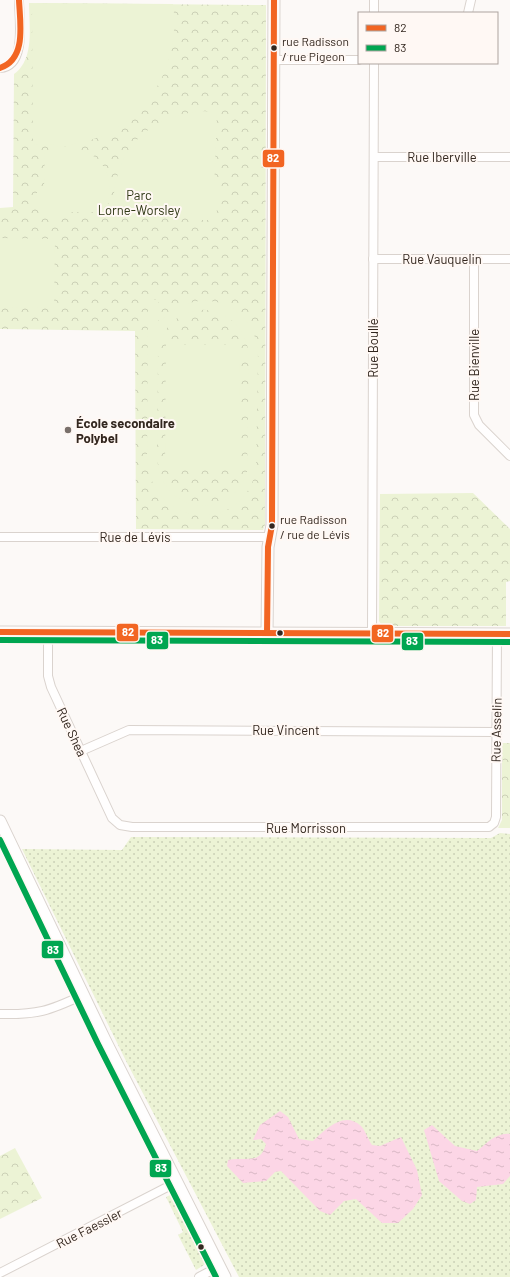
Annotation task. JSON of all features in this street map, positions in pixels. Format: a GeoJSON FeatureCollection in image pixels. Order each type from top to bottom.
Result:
{"type":"FeatureCollection","features":[{"type":"Feature","properties":{"kind":"street"},"geometry":{"type":"LineString","coordinates":[[0,68],[12,64],[17,57],[19,0]]}},
{"type":"Feature","properties":{"kind":"street"},"geometry":{"type":"LineString","coordinates":[[267,633],[268,547],[272,525],[274,0]]}},
{"type":"Feature","properties":{"kind":"street"},"geometry":{"type":"LineString","coordinates":[[374,0],[374,12]]}},
{"type":"Feature","properties":{"kind":"street"},"geometry":{"type":"LineString","coordinates":[[468,12],[471,0]]}},
{"type":"Feature","properties":{"kind":"street"},"geometry":{"type":"LineString","coordinates":[[274,60],[358,60]]}},
{"type":"Feature","properties":{"kind":"street","name":"Rue Boullé"},"geometry":{"type":"LineString","coordinates":[[372,633],[374,64]]}},
{"type":"Feature","properties":{"kind":"street","name":"Rue Iberville"},"geometry":{"type":"LineString","coordinates":[[374,157],[510,157]]}},
{"type":"Feature","properties":{"kind":"street","name":"Rue Vauquelin"},"geometry":{"type":"LineString","coordinates":[[373,259],[510,259]]}},
{"type":"Feature","properties":{"kind":"street","name":"Rue Bienville"},"geometry":{"type":"LineString","coordinates":[[474,259],[474,415],[479,425],[510,456]]}},
{"type":"Feature","properties":{"kind":"street","name":"Rue de Lévis"},"geometry":{"type":"LineString","coordinates":[[0,537],[270,538]]}},
{"type":"Feature","properties":{"kind":"street","name":"Rue Shea"},"geometry":{"type":"LineString","coordinates":[[48,631],[49,682],[112,818],[120,825]]}},
{"type":"Feature","properties":{"kind":"street"},"geometry":{"type":"LineString","coordinates":[[0,632],[510,634]]}},
{"type":"Feature","properties":{"kind":"street","name":"Rue Asselin"},"geometry":{"type":"LineString","coordinates":[[492,825],[496,817],[497,634]]}},
{"type":"Feature","properties":{"kind":"street","name":"Rue Vincent"},"geometry":{"type":"LineString","coordinates":[[80,751],[129,730],[496,732]]}},
{"type":"Feature","properties":{"kind":"street"},"geometry":{"type":"LineString","coordinates":[[0,821],[82,995],[226,1277]]}},
{"type":"Feature","properties":{"kind":"street","name":"Rue Morrisson"},"geometry":{"type":"LineString","coordinates":[[120,825],[131,827],[477,828],[487,828],[492,825]]}},
{"type":"Feature","properties":{"kind":"street"},"geometry":{"type":"LineString","coordinates":[[0,1014],[28,1014],[43,1012],[82,995]]}},
{"type":"Feature","properties":{"kind":"street","name":"Rue Faessler"},"geometry":{"type":"LineString","coordinates":[[0,1273],[177,1182]]}},
{"type":"Feature","properties":{"kind":"street"},"geometry":{"type":"LineString","coordinates":[[199,1277],[220,1266]]}},
{"type":"Feature","properties":{"kind":"green space","name":"Parc Lorne-Worsley"},"geometry":{"type":"Polygon","coordinates":[[[29,3],[266,5],[265,525],[263,530],[136,529],[135,331],[0,329],[0,208],[13,207],[14,74],[21,68],[28,51],[30,32],[29,3]]]}},
{"type":"Feature","properties":{"kind":"green space"},"geometry":{"type":"Polygon","coordinates":[[[37,3],[173,4],[174,28],[171,51],[164,73],[153,93],[139,110],[122,125],[102,136],[79,143],[62,145],[33,144],[32,8],[37,3]]]}},
{"type":"Feature","properties":{"kind":"green space"},"geometry":{"type":"Polygon","coordinates":[[[201,111],[217,112],[214,191],[221,191],[221,206],[208,220],[193,220],[193,213],[113,217],[114,195],[118,176],[124,159],[133,144],[146,132],[161,122],[179,115],[201,111]]]}},
{"type":"Feature","properties":{"kind":"green space"},"geometry":{"type":"Polygon","coordinates":[[[58,146],[85,151],[95,157],[102,165],[107,174],[109,185],[109,198],[106,212],[68,212],[68,216],[51,215],[37,202],[37,189],[44,188],[45,151],[58,146]]]}},
{"type":"Feature","properties":{"kind":"green space"},"geometry":{"type":"Polygon","coordinates":[[[0,238],[55,239],[54,308],[0,307],[0,238]]]}},
{"type":"Feature","properties":{"kind":"green space"},"geometry":{"type":"Polygon","coordinates":[[[148,300],[158,300],[158,324],[172,311],[187,304],[203,301],[218,302],[233,308],[245,319],[254,333],[258,352],[256,472],[246,493],[232,507],[214,514],[196,515],[178,509],[162,497],[152,480],[147,457],[148,300]],[[208,310],[190,312],[182,315],[170,324],[162,337],[158,353],[157,456],[161,475],[169,490],[182,500],[196,505],[211,505],[226,500],[238,489],[247,472],[249,356],[247,346],[244,337],[233,322],[218,312],[208,310]]]}},
{"type":"Feature","properties":{"kind":"green space"},"geometry":{"type":"Polygon","coordinates":[[[166,345],[240,345],[239,470],[165,470],[166,345]]]}},
{"type":"Feature","properties":{"kind":"green space"},"geometry":{"type":"Polygon","coordinates":[[[473,493],[510,529],[510,581],[506,582],[506,626],[385,626],[381,624],[379,621],[380,494],[473,493]]]}},
{"type":"Feature","properties":{"kind":"green space"},"geometry":{"type":"Polygon","coordinates":[[[502,743],[510,743],[510,828],[498,828],[502,820],[502,743]]]}},
{"type":"Feature","properties":{"kind":"green space"},"geometry":{"type":"Polygon","coordinates":[[[500,833],[510,834],[510,1277],[239,1277],[125,1059],[22,849],[122,850],[131,837],[491,838],[500,833]]]}},
{"type":"Feature","properties":{"kind":"green space"},"geometry":{"type":"Polygon","coordinates":[[[15,1148],[42,1198],[0,1219],[0,1156],[15,1148]]]}},
{"type":"Feature","properties":{"kind":"green space"},"geometry":{"type":"Polygon","coordinates":[[[172,1194],[180,1200],[202,1243],[196,1246],[199,1253],[204,1250],[208,1259],[207,1263],[196,1270],[178,1235],[183,1232],[166,1197],[172,1194]]]}},
{"type":"Feature","properties":{"kind":"water"},"geometry":{"type":"Polygon","coordinates":[[[280,1111],[288,1117],[299,1139],[313,1141],[335,1123],[348,1120],[361,1126],[372,1145],[380,1146],[401,1137],[417,1170],[422,1195],[413,1209],[398,1223],[382,1223],[356,1199],[344,1201],[330,1215],[320,1211],[281,1171],[275,1172],[266,1181],[243,1183],[227,1166],[228,1160],[251,1159],[260,1155],[266,1144],[261,1139],[253,1140],[260,1125],[280,1111]]]}},
{"type":"Feature","properties":{"kind":"water"},"geometry":{"type":"Polygon","coordinates":[[[432,1125],[455,1146],[477,1151],[496,1136],[510,1134],[510,1176],[503,1184],[477,1187],[476,1200],[470,1204],[462,1201],[439,1181],[424,1130],[432,1125]]]}},
{"type":"Feature","properties":{"kind":"transit line","name":"82"},"geometry":{"type":"LineString","coordinates":[[0,68],[9,63],[18,49],[21,29],[19,0]]}},
{"type":"Feature","properties":{"kind":"transit line","name":"82"},"geometry":{"type":"LineString","coordinates":[[267,633],[268,547],[272,525],[274,0]]}},
{"type":"Feature","properties":{"kind":"transit line","name":"82"},"geometry":{"type":"LineString","coordinates":[[0,632],[510,634]]}},
{"type":"Feature","properties":{"kind":"transit line","name":"83"},"geometry":{"type":"LineString","coordinates":[[0,640],[510,642]]}},
{"type":"Feature","properties":{"kind":"transit line","name":"83"},"geometry":{"type":"LineString","coordinates":[[0,840],[98,1044],[216,1277]]}},
{"type":"Feature","properties":{"kind":"place","name":"rue Radisson / rue Pigeon"},"geometry":{"type":"Point","coordinates":[274,48]}},
{"type":"Feature","properties":{"kind":"place","name":"École secondaire Polybel"},"geometry":{"type":"Point","coordinates":[68,430]}},
{"type":"Feature","properties":{"kind":"place","name":"rue Radisson / rue de Lévis"},"geometry":{"type":"Point","coordinates":[272,526]}}]}
